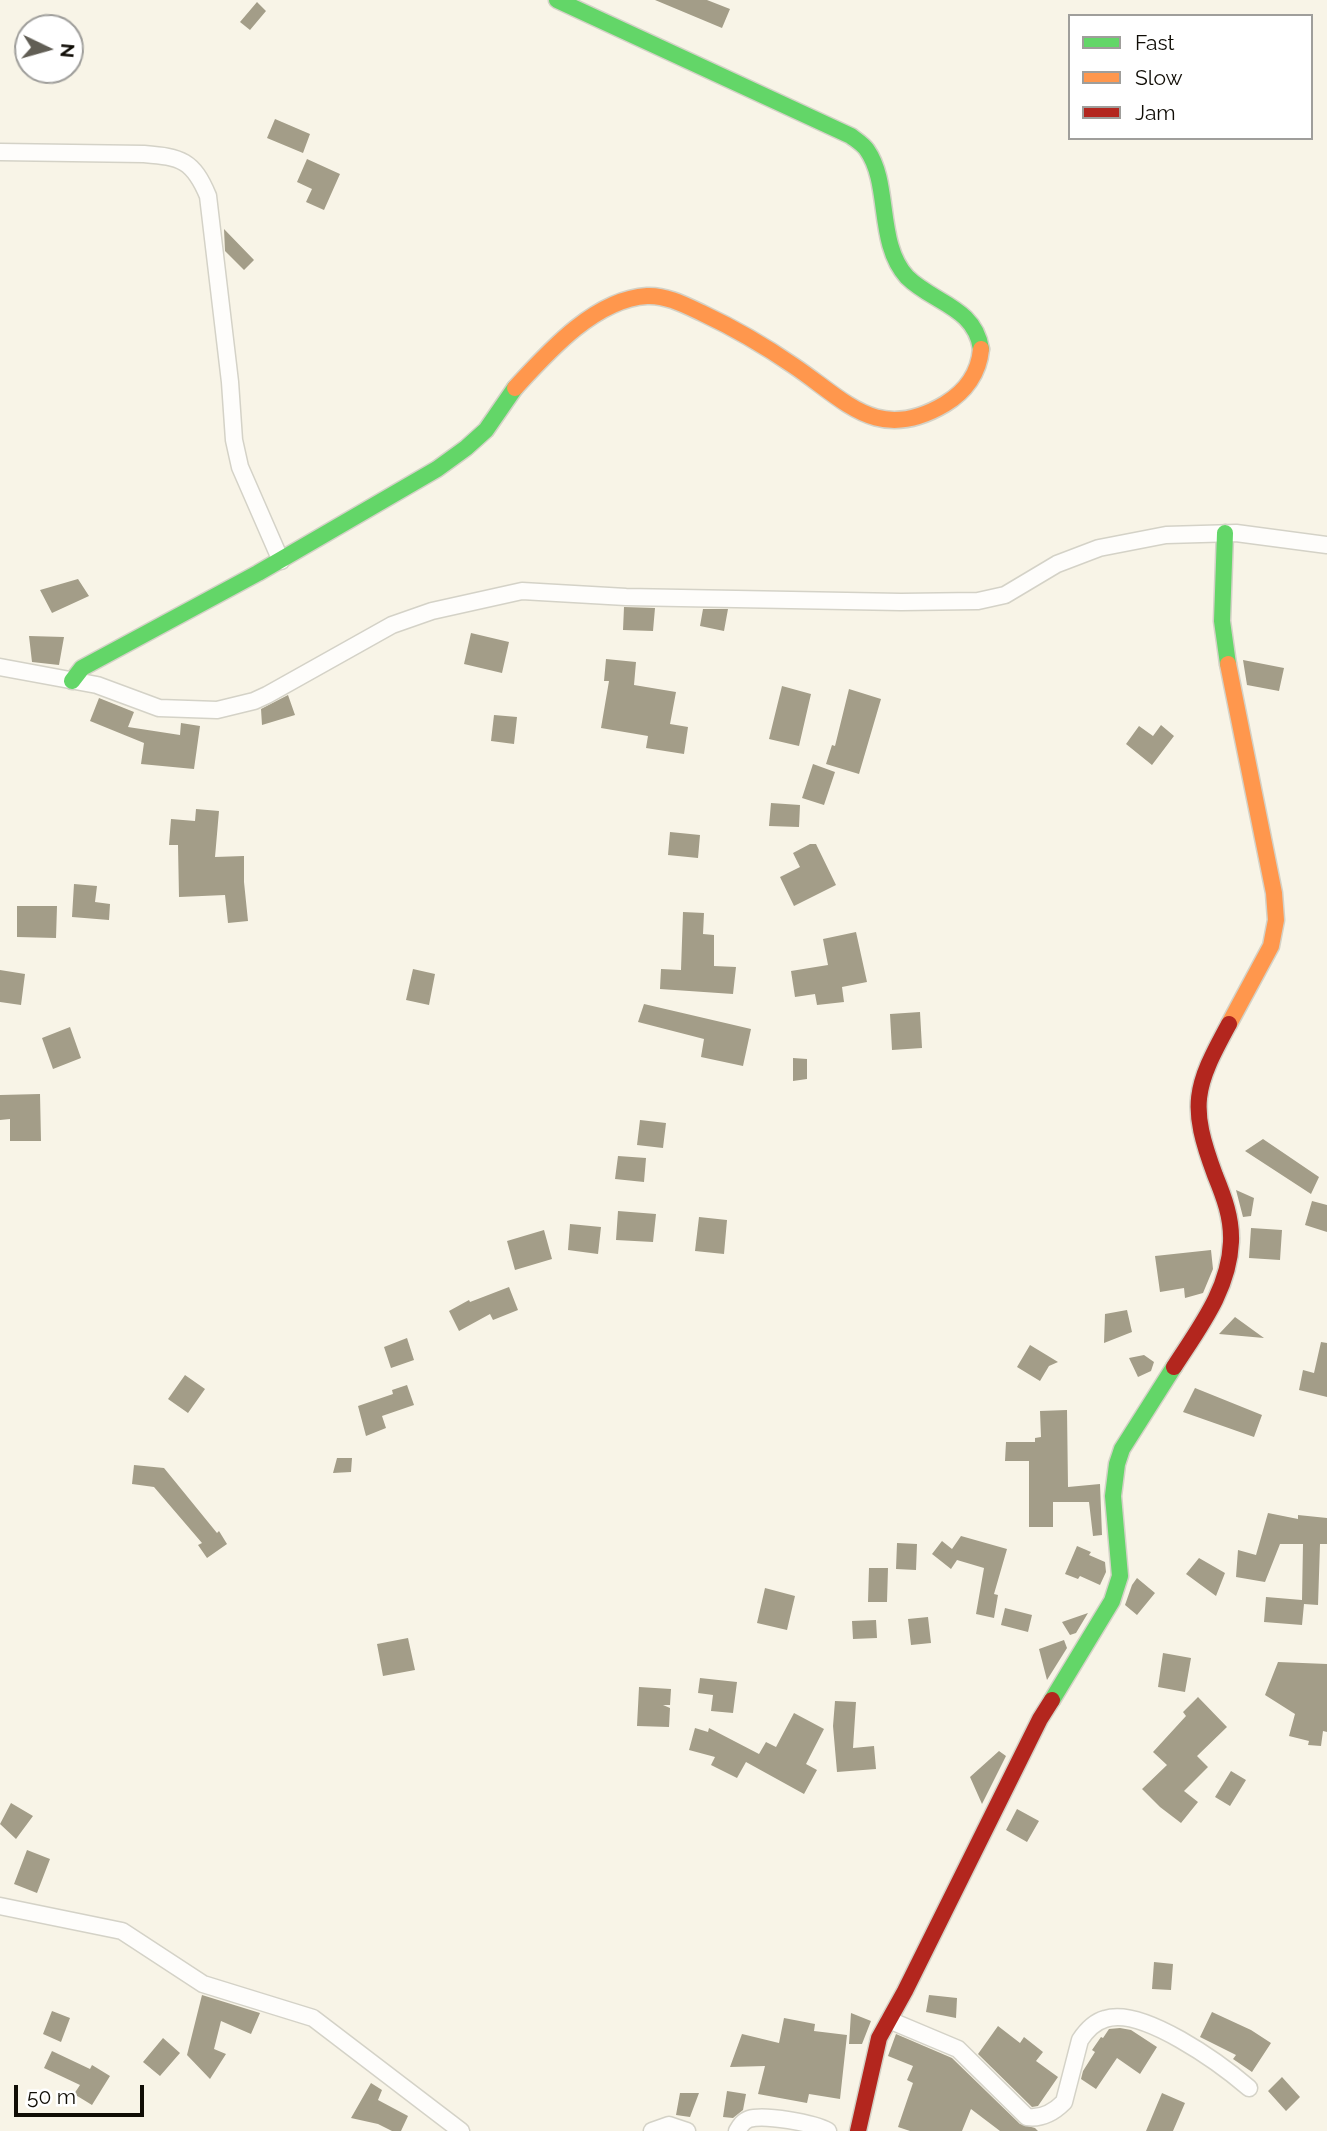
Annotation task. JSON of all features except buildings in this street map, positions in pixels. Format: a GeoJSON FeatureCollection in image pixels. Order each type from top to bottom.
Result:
{"type":"FeatureCollection","features":[{"type":"Feature","properties":{"kind":"street"},"geometry":{"type":"LineString","coordinates":[[72,681],[82,668],[281,561],[459,454],[497,418],[513,391],[578,327],[597,312],[627,301],[655,296],[685,305],[796,367],[859,414],[879,419],[897,421],[915,417],[946,403],[971,381],[984,349],[979,332],[951,306],[913,283],[897,264],[887,238],[873,162],[866,148],[850,136],[557,0]]}},
{"type":"Feature","properties":{"kind":"street"},"geometry":{"type":"LineString","coordinates":[[0,152],[168,156],[186,162],[199,175],[208,196],[230,382],[234,440],[240,467],[281,561]]}},
{"type":"Feature","properties":{"kind":"street"},"geometry":{"type":"LineString","coordinates":[[858,2131],[877,2042],[1040,1719],[1112,1601],[1120,1576],[1113,1491],[1114,1467],[1210,1310],[1227,1272],[1231,1242],[1228,1209],[1203,1143],[1198,1112],[1199,1088],[1208,1063],[1270,946],[1276,920],[1274,893],[1227,659],[1222,621],[1225,533]]}},
{"type":"Feature","properties":{"kind":"street"},"geometry":{"type":"LineString","coordinates":[[0,667],[104,687],[159,708],[217,710],[260,698],[413,616],[522,591],[653,597],[978,601],[1005,595],[1057,564],[1099,548],[1166,535],[1225,533],[1327,545]]}},
{"type":"Feature","properties":{"kind":"street"},"geometry":{"type":"LineString","coordinates":[[0,1906],[122,1931],[203,1984],[313,2018],[461,2131]]}},
{"type":"Feature","properties":{"kind":"street"},"geometry":{"type":"LineString","coordinates":[[889,2020],[958,2049],[1027,2117],[1041,2117],[1058,2109],[1064,2102],[1080,2040],[1086,2031],[1107,2018],[1135,2019],[1196,2048],[1249,2088]]}},
{"type":"Feature","properties":{"kind":"street"},"geometry":{"type":"LineString","coordinates":[[737,2131],[743,2123],[754,2119],[809,2123],[828,2131]]}},
{"type":"Feature","properties":{"kind":"street"},"geometry":{"type":"LineString","coordinates":[[652,2131],[669,2124],[687,2131]]}},
{"type":"Feature","properties":{"kind":"traffic: fast"},"geometry":{"type":"LineString","coordinates":[[557,0],[851,136],[861,144],[867,150],[879,179],[887,231],[897,263],[917,286],[951,307],[971,324],[981,349]]}},
{"type":"Feature","properties":{"kind":"traffic: fast"},"geometry":{"type":"LineString","coordinates":[[72,681],[82,668],[258,573],[437,469],[486,430],[515,388]]}},
{"type":"Feature","properties":{"kind":"traffic: fast"},"geometry":{"type":"LineString","coordinates":[[1225,533],[1222,621],[1228,664]]}},
{"type":"Feature","properties":{"kind":"traffic: fast"},"geometry":{"type":"LineString","coordinates":[[1052,1700],[1112,1601],[1120,1576],[1113,1496],[1117,1464],[1122,1449],[1174,1367]]}},
{"type":"Feature","properties":{"kind":"traffic: slow"},"geometry":{"type":"LineString","coordinates":[[515,388],[558,344],[591,317],[628,299],[647,296],[675,301],[726,325],[783,359],[847,404],[881,419],[900,420],[921,415],[945,404],[965,388],[974,374],[981,349]]}},
{"type":"Feature","properties":{"kind":"traffic: slow"},"geometry":{"type":"LineString","coordinates":[[1228,664],[1274,893],[1276,920],[1271,946],[1229,1024]]}},
{"type":"Feature","properties":{"kind":"traffic: jam"},"geometry":{"type":"LineString","coordinates":[[1174,1367],[1211,1308],[1229,1260],[1229,1216],[1201,1131],[1199,1113],[1202,1081],[1229,1024]]}},
{"type":"Feature","properties":{"kind":"traffic: jam"},"geometry":{"type":"LineString","coordinates":[[858,2131],[879,2038],[1052,1700]]}}]}
